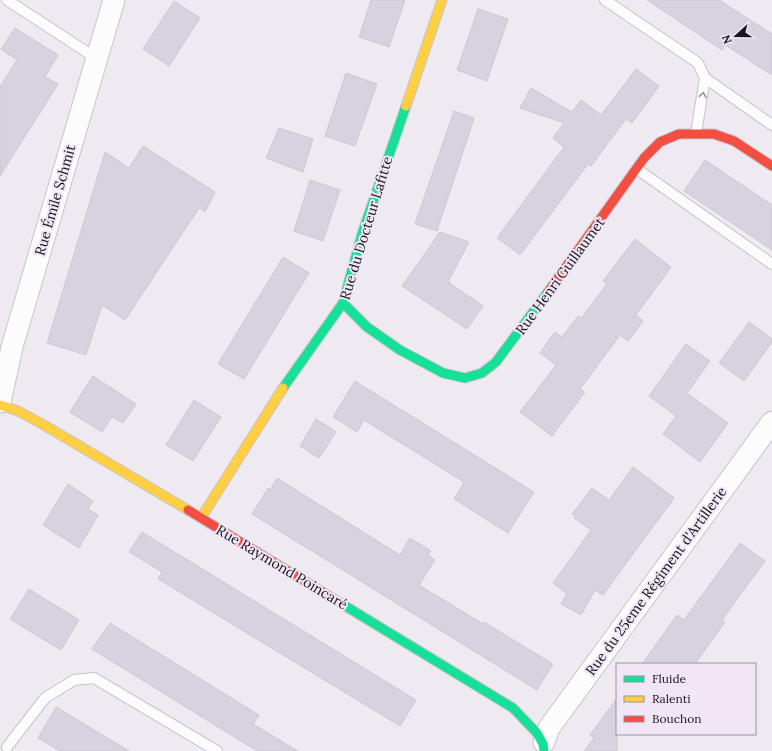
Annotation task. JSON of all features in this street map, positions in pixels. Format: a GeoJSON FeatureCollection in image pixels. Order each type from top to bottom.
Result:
{"type":"FeatureCollection","features":[{"type":"Feature","properties":{"kind":"street","name":"Rue Émile Schmit"},"geometry":{"type":"LineString","coordinates":[[0,402],[12,347],[114,0]]}},
{"type":"Feature","properties":{"kind":"street","name":"Rue du Docteur Lafitte"},"geometry":{"type":"LineString","coordinates":[[201,518],[277,396],[343,303],[362,234],[442,0]]}},
{"type":"Feature","properties":{"kind":"street","name":"Rue Henri Guillaumet"},"geometry":{"type":"LineString","coordinates":[[343,303],[368,327],[432,369],[449,376],[464,378],[480,374],[493,366],[505,352],[644,158],[660,142],[679,134],[714,134],[734,141],[772,166]]}},
{"type":"Feature","properties":{"kind":"street","name":"Rue Raymond Poincaré"},"geometry":{"type":"LineString","coordinates":[[0,405],[18,411],[44,425],[201,518],[513,708],[529,724],[541,748]]}},
{"type":"Feature","properties":{"kind":"street","name":"Rue du 25eme Régiment d'Artillerie"},"geometry":{"type":"LineString","coordinates":[[541,748],[549,728],[772,422]]}},
{"type":"Feature","properties":{"kind":"lane"},"geometry":{"type":"LineString","coordinates":[[7,0],[96,58]]}},
{"type":"Feature","properties":{"kind":"lane"},"geometry":{"type":"LineString","coordinates":[[605,0],[698,63],[705,78],[772,125]]}},
{"type":"Feature","properties":{"kind":"lane"},"geometry":{"type":"LineString","coordinates":[[696,133],[705,78]]}},
{"type":"Feature","properties":{"kind":"lane"},"geometry":{"type":"LineString","coordinates":[[637,169],[772,264]]}},
{"type":"Feature","properties":{"kind":"lane"},"geometry":{"type":"LineString","coordinates":[[6,747],[45,698],[74,680],[94,678],[217,751]]}},
{"type":"Feature","properties":{"kind":"building"},"geometry":{"type":"Polygon","coordinates":[[[371,0],[405,0],[389,47],[359,37],[371,0]]]}},
{"type":"Feature","properties":{"kind":"building"},"geometry":{"type":"Polygon","coordinates":[[[647,0],[719,0],[772,34],[772,75],[725,45],[722,50],[647,0]]]}},
{"type":"Feature","properties":{"kind":"building"},"geometry":{"type":"Polygon","coordinates":[[[174,1],[200,18],[169,66],[143,49],[174,1]]]}},
{"type":"Feature","properties":{"kind":"building"},"geometry":{"type":"Polygon","coordinates":[[[478,9],[508,19],[487,81],[457,70],[478,9]]]}},
{"type":"Feature","properties":{"kind":"building"},"geometry":{"type":"Polygon","coordinates":[[[15,28],[58,55],[45,77],[58,84],[0,176],[0,87],[17,60],[1,49],[15,28]]]}},
{"type":"Feature","properties":{"kind":"building"},"geometry":{"type":"Polygon","coordinates":[[[636,69],[659,86],[632,123],[626,119],[591,166],[588,164],[520,255],[497,238],[564,147],[553,138],[564,123],[520,108],[531,88],[572,112],[581,100],[601,115],[636,69]]]}},
{"type":"Feature","properties":{"kind":"building"},"geometry":{"type":"Polygon","coordinates":[[[346,73],[377,84],[355,146],[325,136],[346,73]]]}},
{"type":"Feature","properties":{"kind":"building"},"geometry":{"type":"Polygon","coordinates":[[[454,111],[474,118],[437,231],[415,224],[454,111]]]}},
{"type":"Feature","properties":{"kind":"building"},"geometry":{"type":"Polygon","coordinates":[[[279,128],[313,139],[303,172],[266,158],[279,128]]]}},
{"type":"Feature","properties":{"kind":"building"},"geometry":{"type":"Polygon","coordinates":[[[143,146],[215,192],[205,212],[199,208],[125,320],[102,305],[86,355],[47,343],[105,152],[129,168],[143,146]]]}},
{"type":"Feature","properties":{"kind":"building"},"geometry":{"type":"Polygon","coordinates":[[[705,160],[772,205],[772,250],[684,191],[705,160]]]}},
{"type":"Feature","properties":{"kind":"building"},"geometry":{"type":"Polygon","coordinates":[[[310,180],[340,190],[323,241],[294,231],[310,180]]]}},
{"type":"Feature","properties":{"kind":"building"},"geometry":{"type":"Polygon","coordinates":[[[440,232],[469,242],[448,282],[483,306],[467,329],[402,286],[440,232]]]}},
{"type":"Feature","properties":{"kind":"building"},"geometry":{"type":"Polygon","coordinates":[[[635,239],[671,267],[636,315],[643,321],[628,341],[620,335],[580,389],[585,392],[552,436],[520,412],[556,365],[540,353],[555,332],[562,337],[578,316],[581,318],[607,284],[603,281],[635,239]]]}},
{"type":"Feature","properties":{"kind":"building"},"geometry":{"type":"Polygon","coordinates":[[[283,257],[309,273],[244,379],[218,364],[283,257]]]}},
{"type":"Feature","properties":{"kind":"building"},"geometry":{"type":"Polygon","coordinates":[[[749,322],[772,339],[772,342],[744,381],[719,363],[749,322]]]}},
{"type":"Feature","properties":{"kind":"building"},"geometry":{"type":"Polygon","coordinates":[[[686,344],[710,361],[687,393],[728,423],[700,462],[663,434],[676,416],[649,396],[686,344]]]}},
{"type":"Feature","properties":{"kind":"building"},"geometry":{"type":"Polygon","coordinates":[[[93,376],[136,404],[123,423],[112,417],[102,432],[70,412],[93,376]]]}},
{"type":"Feature","properties":{"kind":"building"},"geometry":{"type":"Polygon","coordinates":[[[355,381],[534,492],[508,533],[454,499],[464,482],[364,420],[357,432],[333,417],[355,381]]]}},
{"type":"Feature","properties":{"kind":"building"},"geometry":{"type":"Polygon","coordinates":[[[194,400],[221,417],[193,461],[166,445],[194,400]]]}},
{"type":"Feature","properties":{"kind":"building"},"geometry":{"type":"Polygon","coordinates":[[[316,419],[336,432],[319,458],[300,446],[316,419]]]}},
{"type":"Feature","properties":{"kind":"building"},"geometry":{"type":"Polygon","coordinates":[[[633,467],[674,498],[603,595],[595,590],[581,615],[561,604],[567,594],[553,583],[591,530],[574,518],[576,516],[572,514],[592,488],[609,500],[633,467]]]}},
{"type":"Feature","properties":{"kind":"building"},"geometry":{"type":"Polygon","coordinates":[[[277,478],[400,555],[410,538],[431,551],[428,555],[435,560],[419,585],[553,664],[537,690],[252,514],[268,488],[270,490],[277,478]]]}},
{"type":"Feature","properties":{"kind":"building"},"geometry":{"type":"Polygon","coordinates":[[[68,484],[93,501],[88,509],[98,515],[79,548],[43,525],[68,484]]]}},
{"type":"Feature","properties":{"kind":"building"},"geometry":{"type":"Polygon","coordinates":[[[142,532],[416,700],[400,726],[158,579],[162,572],[129,552],[142,532]]]}},
{"type":"Feature","properties":{"kind":"building"},"geometry":{"type":"Polygon","coordinates":[[[740,543],[765,561],[722,620],[725,622],[696,663],[643,663],[677,615],[684,620],[740,543]]]}},
{"type":"Feature","properties":{"kind":"building"},"geometry":{"type":"Polygon","coordinates":[[[29,589],[79,620],[61,650],[10,619],[29,589]]]}},
{"type":"Feature","properties":{"kind":"building"},"geometry":{"type":"Polygon","coordinates":[[[110,623],[259,715],[253,724],[298,751],[257,751],[92,649],[110,623]]]}},
{"type":"Feature","properties":{"kind":"building"},"geometry":{"type":"Polygon","coordinates":[[[616,699],[617,751],[584,751],[594,738],[590,735],[616,699]]]}},
{"type":"Feature","properties":{"kind":"building"},"geometry":{"type":"Polygon","coordinates":[[[56,707],[129,751],[60,751],[38,738],[56,707]]]}},
{"type":"Feature","properties":{"kind":"traffic: fast"},"geometry":{"type":"LineString","coordinates":[[283,388],[343,303],[362,234],[406,106]]}},
{"type":"Feature","properties":{"kind":"traffic: fast"},"geometry":{"type":"LineString","coordinates":[[343,303],[367,327],[400,350],[443,373],[465,378],[482,373],[496,362],[548,292]]}},
{"type":"Feature","properties":{"kind":"traffic: fast"},"geometry":{"type":"LineString","coordinates":[[342,604],[513,708],[537,733],[543,744],[544,751]]}},
{"type":"Feature","properties":{"kind":"traffic: slow"},"geometry":{"type":"LineString","coordinates":[[406,106],[442,0]]}},
{"type":"Feature","properties":{"kind":"traffic: slow"},"geometry":{"type":"LineString","coordinates":[[201,518],[283,388]]}},
{"type":"Feature","properties":{"kind":"traffic: slow"},"geometry":{"type":"LineString","coordinates":[[0,405],[18,411],[44,425],[188,510]]}},
{"type":"Feature","properties":{"kind":"traffic: jam"},"geometry":{"type":"LineString","coordinates":[[548,292],[644,158],[660,142],[679,134],[714,134],[734,141],[772,166]]}},
{"type":"Feature","properties":{"kind":"traffic: jam"},"geometry":{"type":"LineString","coordinates":[[188,510],[342,604]]}}]}
